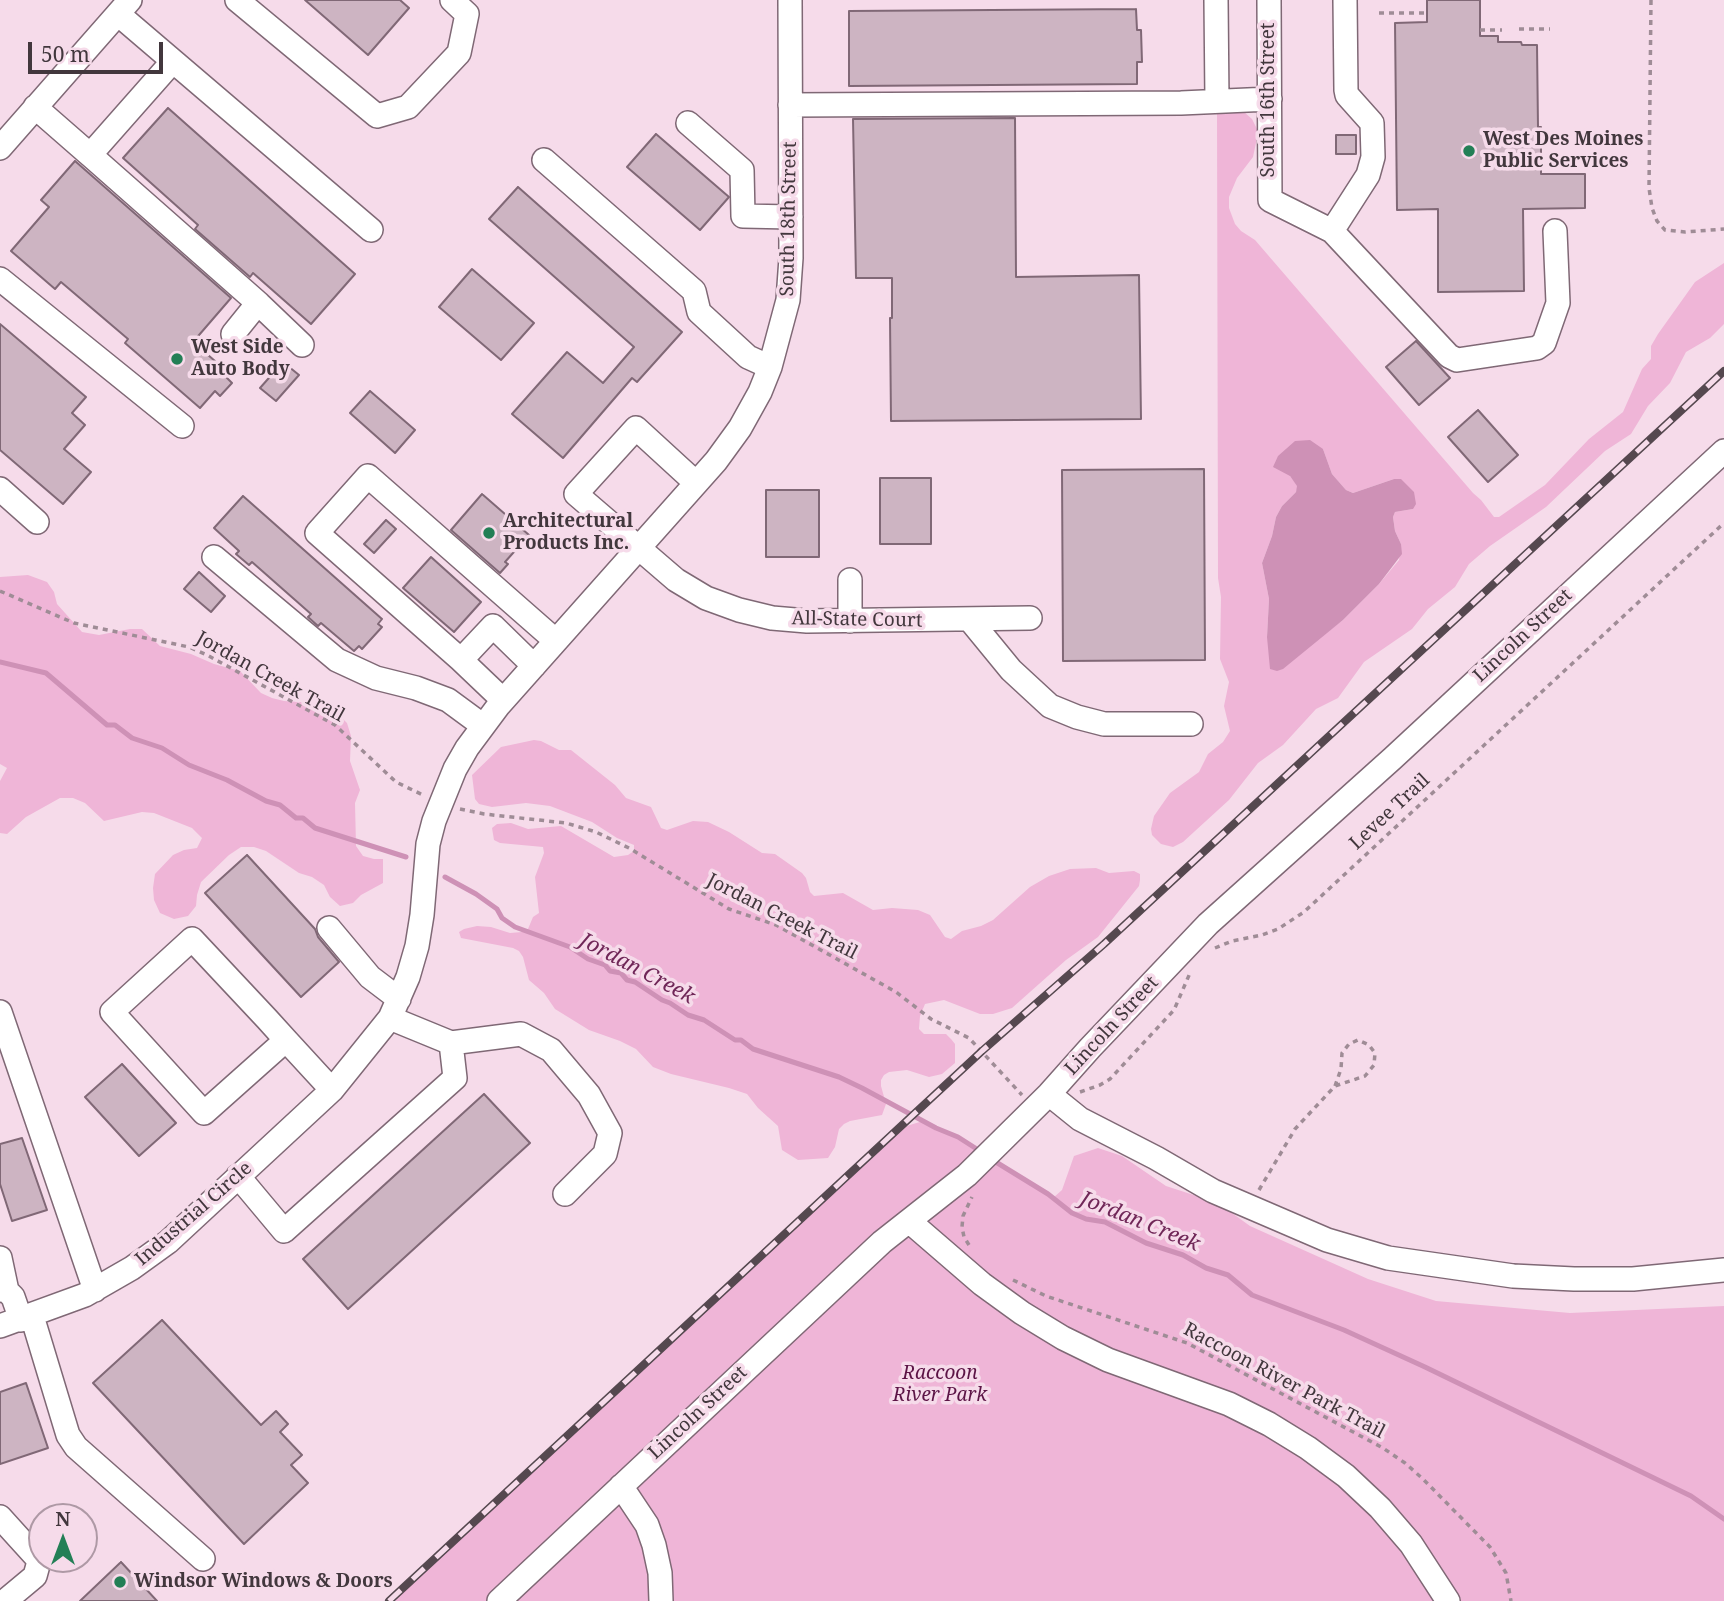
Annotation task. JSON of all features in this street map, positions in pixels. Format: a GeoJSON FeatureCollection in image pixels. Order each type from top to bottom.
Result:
{"type":"FeatureCollection","features":[{"type":"Feature","properties":{"kind":"street"},"geometry":{"type":"LineString","coordinates":[[237,0],[377,116],[408,107],[460,53],[467,14],[452,0]]}},
{"type":"Feature","properties":{"kind":"street","name":"South 18th Street"},"geometry":{"type":"LineString","coordinates":[[394,1008],[408,977],[417,946],[428,844],[434,821],[455,769],[482,725],[503,700],[716,461],[740,428],[770,367],[788,300],[791,217],[789,0]]}},
{"type":"Feature","properties":{"kind":"street"},"geometry":{"type":"LineString","coordinates":[[1216,0],[1217,101]]}},
{"type":"Feature","properties":{"kind":"street","name":"South 16th Street"},"geometry":{"type":"LineString","coordinates":[[1269,0],[1270,200],[1332,231]]}},
{"type":"Feature","properties":{"kind":"street"},"geometry":{"type":"LineString","coordinates":[[1345,0],[1346,90],[1347,95],[1372,123],[1373,157],[1368,175],[1332,231],[1449,356],[1457,360],[1537,348],[1544,343],[1558,303],[1555,231]]}},
{"type":"Feature","properties":{"kind":"street"},"geometry":{"type":"LineString","coordinates":[[2,140],[124,7],[173,61],[370,230]]}},
{"type":"Feature","properties":{"kind":"street"},"geometry":{"type":"LineString","coordinates":[[89,154],[173,61]]}},
{"type":"Feature","properties":{"kind":"street"},"geometry":{"type":"LineString","coordinates":[[790,104],[1270,99]]}},
{"type":"Feature","properties":{"kind":"street"},"geometry":{"type":"LineString","coordinates":[[35,107],[302,345]]}},
{"type":"Feature","properties":{"kind":"street"},"geometry":{"type":"LineString","coordinates":[[688,123],[742,170],[743,216],[791,217]]}},
{"type":"Feature","properties":{"kind":"street"},"geometry":{"type":"LineString","coordinates":[[544,160],[694,291],[699,312],[748,356],[770,367]]}},
{"type":"Feature","properties":{"kind":"street"},"geometry":{"type":"LineString","coordinates":[[0,279],[182,426]]}},
{"type":"Feature","properties":{"kind":"street"},"geometry":{"type":"LineString","coordinates":[[233,334],[258,303]]}},
{"type":"Feature","properties":{"kind":"street","name":"All-State Court"},"geometry":{"type":"LineString","coordinates":[[696,483],[636,428],[576,494],[676,580],[706,598],[739,610],[772,618],[807,621],[1030,618]]}},
{"type":"Feature","properties":{"kind":"street","name":"Lincoln Street"},"geometry":{"type":"LineString","coordinates":[[499,1601],[882,1242],[909,1221],[974,1182],[1038,1098],[1090,1048],[1208,924],[1724,451]]}},
{"type":"Feature","properties":{"kind":"street"},"geometry":{"type":"LineString","coordinates":[[503,700],[317,533],[368,476],[556,641]]}},
{"type":"Feature","properties":{"kind":"street"},"geometry":{"type":"LineString","coordinates":[[0,489],[37,522]]}},
{"type":"Feature","properties":{"kind":"street"},"geometry":{"type":"LineString","coordinates":[[214,557],[337,660],[376,678],[416,688],[448,700],[482,725]]}},
{"type":"Feature","properties":{"kind":"street"},"geometry":{"type":"LineString","coordinates":[[850,580],[850,621]]}},
{"type":"Feature","properties":{"kind":"street"},"geometry":{"type":"LineString","coordinates":[[970,620],[1011,670],[1050,706],[1104,724],[1191,724]]}},
{"type":"Feature","properties":{"kind":"street"},"geometry":{"type":"LineString","coordinates":[[461,660],[493,626],[527,674]]}},
{"type":"Feature","properties":{"kind":"street"},"geometry":{"type":"LineString","coordinates":[[329,928],[394,1008],[451,1042],[521,1034],[551,1050],[589,1095],[610,1133],[605,1154],[565,1194]]}},
{"type":"Feature","properties":{"kind":"street"},"geometry":{"type":"LineString","coordinates":[[286,1040],[204,1113],[112,1012],[192,939],[286,1040],[332,1090]]}},
{"type":"Feature","properties":{"kind":"street","name":"Industrial Circle"},"geometry":{"type":"LineString","coordinates":[[18,1321],[95,1290],[168,1242],[332,1090],[394,1008]]}},
{"type":"Feature","properties":{"kind":"street"},"geometry":{"type":"LineString","coordinates":[[0,1012],[95,1290]]}},
{"type":"Feature","properties":{"kind":"street"},"geometry":{"type":"LineString","coordinates":[[238,1177],[284,1231],[455,1078],[451,1042]]}},
{"type":"Feature","properties":{"kind":"street"},"geometry":{"type":"LineString","coordinates":[[1038,1098],[1063,1108],[1213,1191],[1327,1240],[1388,1258],[1513,1276],[1574,1279],[1633,1279],[1724,1270]]}},
{"type":"Feature","properties":{"kind":"street"},"geometry":{"type":"LineString","coordinates":[[909,1221],[982,1284],[1063,1338],[1108,1360],[1229,1404],[1308,1448],[1346,1476],[1380,1508],[1411,1544],[1448,1601]]}},
{"type":"Feature","properties":{"kind":"street"},"geometry":{"type":"LineString","coordinates":[[0,1258],[4,1290],[13,1297],[18,1321],[68,1435],[76,1447],[203,1559]]}},
{"type":"Feature","properties":{"kind":"street"},"geometry":{"type":"LineString","coordinates":[[621,1486],[647,1525],[654,1545],[660,1573],[660,1601]]}},
{"type":"Feature","properties":{"kind":"street"},"geometry":{"type":"LineString","coordinates":[[0,1517],[38,1559],[35,1576],[5,1601]]}},
{"type":"Feature","properties":{"kind":"path"},"geometry":{"type":"LineString","coordinates":[[1651,0],[1649,188],[1652,208],[1657,221],[1665,230],[1685,232],[1724,229]]}},
{"type":"Feature","properties":{"kind":"path"},"geometry":{"type":"LineString","coordinates":[[1379,13],[1427,13]]}},
{"type":"Feature","properties":{"kind":"path"},"geometry":{"type":"LineString","coordinates":[[1519,29],[1550,29]]}},
{"type":"Feature","properties":{"kind":"path"},"geometry":{"type":"LineString","coordinates":[[1480,30],[1502,30]]}},
{"type":"Feature","properties":{"kind":"path","name":"Levee Trail"},"geometry":{"type":"LineString","coordinates":[[1208,953],[1232,940],[1278,929],[1304,912],[1724,523]]}},
{"type":"Feature","properties":{"kind":"path","name":"Jordan Creek Trail"},"geometry":{"type":"LineString","coordinates":[[0,591],[74,623],[189,647],[208,655],[335,725],[396,782],[429,797]]}},
{"type":"Feature","properties":{"kind":"path","name":"Jordan Creek Trail"},"geometry":{"type":"LineString","coordinates":[[453,806],[484,814],[566,823],[596,832],[629,848],[729,909],[776,925],[896,992],[931,1019],[969,1038],[1038,1098]]}},
{"type":"Feature","properties":{"kind":"path"},"geometry":{"type":"LineString","coordinates":[[1073,1097],[1110,1079],[1174,1010],[1195,965]]}},
{"type":"Feature","properties":{"kind":"path"},"geometry":{"type":"LineString","coordinates":[[1248,1207],[1295,1129],[1335,1086],[1341,1069],[1342,1053],[1349,1044],[1358,1040],[1368,1045],[1375,1053],[1374,1065],[1365,1076],[1335,1086]]}},
{"type":"Feature","properties":{"kind":"path"},"geometry":{"type":"LineString","coordinates":[[973,1250],[964,1237],[963,1216],[974,1182]]}},
{"type":"Feature","properties":{"kind":"path","name":"Raccoon River Park Trail"},"geometry":{"type":"LineString","coordinates":[[1010,1278],[1046,1296],[1187,1343],[1383,1448],[1423,1479],[1489,1547],[1506,1573],[1511,1601]]}},
{"type":"Feature","properties":{"kind":"green space"},"geometry":{"type":"Polygon","coordinates":[[[1217,110],[1244,112],[1252,119],[1257,129],[1253,157],[1237,178],[1229,197],[1229,208],[1235,224],[1255,240],[1494,517],[1499,517],[1545,485],[1589,439],[1623,412],[1642,369],[1651,359],[1651,346],[1658,334],[1695,282],[1724,263],[1724,324],[1710,338],[1686,352],[1670,383],[1648,406],[1631,434],[1605,451],[1546,507],[1469,564],[1455,587],[1428,609],[1412,629],[1364,662],[1338,698],[1316,709],[1283,745],[1258,763],[1229,800],[1183,842],[1173,847],[1161,844],[1152,835],[1154,816],[1170,793],[1199,772],[1208,754],[1223,742],[1230,731],[1224,706],[1229,682],[1220,659],[1221,597],[1218,578],[1217,110]],[[1323,449],[1290,476],[1298,486],[1276,517],[1262,563],[1269,599],[1267,637],[1318,639],[1343,620],[1399,560],[1401,544],[1393,517],[1395,512],[1413,509],[1394,479],[1353,493],[1346,490],[1332,474],[1323,449]]]}},
{"type":"Feature","properties":{"kind":"green space"},"geometry":{"type":"Polygon","coordinates":[[[28,575],[47,582],[54,592],[57,604],[82,632],[99,635],[142,629],[160,646],[240,671],[261,693],[272,698],[315,703],[334,710],[347,723],[351,736],[350,761],[360,790],[355,803],[356,846],[363,856],[383,859],[383,883],[361,895],[353,903],[340,906],[330,897],[324,885],[312,877],[299,873],[266,851],[241,847],[201,882],[196,906],[188,916],[174,919],[160,913],[154,900],[155,874],[173,855],[197,848],[202,838],[192,828],[154,813],[142,812],[104,821],[85,803],[73,798],[60,798],[26,817],[7,834],[0,833],[0,781],[7,768],[0,764],[0,577],[28,575]]]}},
{"type":"Feature","properties":{"kind":"green space"},"geometry":{"type":"Polygon","coordinates":[[[534,740],[559,750],[571,750],[615,785],[626,798],[651,807],[661,828],[667,830],[693,821],[708,822],[762,853],[775,854],[802,873],[814,896],[843,893],[873,910],[918,910],[930,915],[945,937],[951,939],[962,931],[993,920],[1030,887],[1049,876],[1070,869],[1096,868],[1109,873],[1134,871],[1140,874],[1139,886],[1098,937],[1066,960],[1012,1008],[993,1014],[980,1014],[944,1000],[925,1004],[919,1029],[924,1034],[946,1034],[955,1044],[955,1063],[942,1074],[929,1077],[907,1070],[884,1075],[881,1086],[886,1104],[882,1115],[844,1124],[839,1129],[835,1147],[828,1158],[798,1160],[782,1150],[778,1126],[747,1094],[653,1067],[636,1049],[589,1030],[555,1009],[544,993],[529,980],[519,951],[461,938],[459,932],[477,926],[510,933],[522,932],[528,929],[533,917],[539,913],[535,877],[544,853],[543,847],[500,843],[494,840],[492,828],[497,824],[511,823],[528,829],[561,826],[614,857],[628,855],[634,851],[634,845],[592,822],[550,806],[526,803],[492,807],[479,804],[475,799],[472,775],[501,747],[534,740]]]}},
{"type":"Feature","properties":{"kind":"green space","name":"Raccoon River Park"},"geometry":{"type":"Polygon","coordinates":[[[923,1121],[958,1137],[1053,1198],[1062,1190],[1074,1156],[1098,1148],[1122,1156],[1166,1186],[1218,1203],[1250,1226],[1368,1279],[1436,1301],[1570,1313],[1724,1306],[1724,1601],[389,1601],[900,1128],[923,1121]]]}},
{"type":"Feature","properties":{"kind":"shaded area"},"geometry":{"type":"Polygon","coordinates":[[[1310,440],[1323,449],[1332,474],[1346,490],[1353,493],[1401,479],[1414,492],[1416,504],[1413,509],[1395,512],[1395,531],[1402,554],[1379,584],[1343,620],[1277,671],[1270,669],[1267,637],[1269,599],[1262,563],[1276,517],[1282,506],[1296,492],[1297,486],[1290,476],[1273,467],[1278,456],[1295,441],[1310,440]]]}},
{"type":"Feature","properties":{"kind":"building"},"geometry":{"type":"Polygon","coordinates":[[[305,0],[400,0],[409,8],[368,55],[305,0]]]}},
{"type":"Feature","properties":{"kind":"building","name":"West Des Moines Public Services"},"geometry":{"type":"Polygon","coordinates":[[[1427,0],[1480,0],[1480,36],[1498,36],[1498,42],[1537,45],[1541,174],[1585,174],[1585,208],[1523,209],[1524,291],[1438,292],[1438,209],[1397,210],[1395,23],[1427,22],[1427,0]]]}},
{"type":"Feature","properties":{"kind":"building"},"geometry":{"type":"Polygon","coordinates":[[[1136,9],[1137,30],[1141,30],[1142,62],[1137,62],[1137,84],[849,86],[849,11],[1136,9]]]}},
{"type":"Feature","properties":{"kind":"building"},"geometry":{"type":"Polygon","coordinates":[[[168,108],[355,274],[311,324],[253,273],[250,277],[195,229],[198,225],[123,158],[168,108]]]}},
{"type":"Feature","properties":{"kind":"building"},"geometry":{"type":"Polygon","coordinates":[[[1015,118],[1016,277],[1139,275],[1141,419],[891,421],[892,278],[856,278],[853,119],[1015,118]]]}},
{"type":"Feature","properties":{"kind":"building"},"geometry":{"type":"Polygon","coordinates":[[[656,134],[729,197],[700,230],[627,167],[656,134]]]}},
{"type":"Feature","properties":{"kind":"building"},"geometry":{"type":"Polygon","coordinates":[[[1336,135],[1356,135],[1356,154],[1336,154],[1336,135]]]}},
{"type":"Feature","properties":{"kind":"building"},"geometry":{"type":"Polygon","coordinates":[[[75,161],[231,298],[193,342],[230,374],[227,378],[232,383],[220,396],[215,391],[200,408],[125,343],[128,339],[61,282],[55,289],[11,251],[49,207],[41,200],[75,161]]]}},
{"type":"Feature","properties":{"kind":"building"},"geometry":{"type":"Polygon","coordinates":[[[518,187],[682,332],[637,382],[632,378],[563,458],[512,414],[567,352],[603,383],[634,347],[489,219],[518,187]]]}},
{"type":"Feature","properties":{"kind":"building"},"geometry":{"type":"Polygon","coordinates":[[[472,269],[534,323],[501,360],[439,307],[472,269]]]}},
{"type":"Feature","properties":{"kind":"building"},"geometry":{"type":"Polygon","coordinates":[[[0,324],[86,397],[72,413],[85,425],[64,449],[91,472],[63,504],[0,450],[0,324]]]}},
{"type":"Feature","properties":{"kind":"building"},"geometry":{"type":"Polygon","coordinates":[[[1416,341],[1450,378],[1419,405],[1386,367],[1416,341]]]}},
{"type":"Feature","properties":{"kind":"building"},"geometry":{"type":"Polygon","coordinates":[[[283,362],[299,375],[276,401],[260,388],[283,362]]]}},
{"type":"Feature","properties":{"kind":"building"},"geometry":{"type":"Polygon","coordinates":[[[370,391],[415,430],[395,453],[350,413],[370,391]]]}},
{"type":"Feature","properties":{"kind":"building"},"geometry":{"type":"Polygon","coordinates":[[[1478,410],[1518,455],[1488,482],[1448,437],[1478,410]]]}},
{"type":"Feature","properties":{"kind":"building"},"geometry":{"type":"Polygon","coordinates":[[[1204,469],[1205,660],[1063,661],[1062,470],[1204,469]]]}},
{"type":"Feature","properties":{"kind":"building"},"geometry":{"type":"Polygon","coordinates":[[[880,478],[931,478],[931,544],[880,544],[880,478]]]}},
{"type":"Feature","properties":{"kind":"building"},"geometry":{"type":"Polygon","coordinates":[[[766,490],[819,490],[819,557],[766,557],[766,490]]]}},
{"type":"Feature","properties":{"kind":"building","name":"Architectural Products Inc."},"geometry":{"type":"Polygon","coordinates":[[[482,494],[529,535],[505,562],[508,564],[500,573],[451,530],[482,494]]]}},
{"type":"Feature","properties":{"kind":"building"},"geometry":{"type":"Polygon","coordinates":[[[243,496],[382,619],[378,624],[382,627],[362,649],[359,646],[354,651],[321,623],[318,626],[308,617],[311,614],[252,562],[249,565],[236,554],[239,551],[214,528],[243,496]]]}},
{"type":"Feature","properties":{"kind":"building"},"geometry":{"type":"Polygon","coordinates":[[[386,520],[396,529],[374,553],[364,544],[386,520]]]}},
{"type":"Feature","properties":{"kind":"building"},"geometry":{"type":"Polygon","coordinates":[[[431,557],[481,602],[454,632],[403,588],[431,557]]]}},
{"type":"Feature","properties":{"kind":"building"},"geometry":{"type":"Polygon","coordinates":[[[199,572],[225,596],[211,612],[184,589],[199,572]]]}},
{"type":"Feature","properties":{"kind":"building"},"geometry":{"type":"Polygon","coordinates":[[[247,855],[315,929],[318,937],[339,962],[301,997],[205,893],[247,855]]]}},
{"type":"Feature","properties":{"kind":"building"},"geometry":{"type":"Polygon","coordinates":[[[122,1064],[176,1123],[139,1156],[85,1097],[122,1064]]]}},
{"type":"Feature","properties":{"kind":"building"},"geometry":{"type":"Polygon","coordinates":[[[484,1094],[530,1143],[348,1309],[303,1259],[484,1094]]]}},
{"type":"Feature","properties":{"kind":"building"},"geometry":{"type":"Polygon","coordinates":[[[22,1138],[47,1210],[12,1221],[0,1184],[0,1144],[22,1138]]]}},
{"type":"Feature","properties":{"kind":"building"},"geometry":{"type":"Polygon","coordinates":[[[162,1320],[261,1425],[276,1411],[288,1424],[280,1432],[302,1455],[291,1465],[308,1483],[244,1544],[93,1383],[162,1320]]]}},
{"type":"Feature","properties":{"kind":"building"},"geometry":{"type":"Polygon","coordinates":[[[26,1383],[48,1448],[0,1464],[0,1392],[26,1383]]]}},
{"type":"Feature","properties":{"kind":"building","name":"Windsor Windows & Doors"},"geometry":{"type":"Polygon","coordinates":[[[121,1562],[157,1601],[80,1601],[121,1562]]]}},
{"type":"Feature","properties":{"kind":"waterway","name":"Jordan Creek"},"geometry":{"type":"LineString","coordinates":[[0,662],[46,673],[107,725],[115,725],[132,738],[162,748],[189,765],[280,805],[315,828],[406,857]]}},
{"type":"Feature","properties":{"kind":"waterway","name":"Jordan Creek"},"geometry":{"type":"LineString","coordinates":[[445,877],[476,894],[497,909],[502,918],[515,927],[570,947],[588,959],[605,965],[610,971],[621,973],[627,980],[635,982],[688,1015],[704,1020],[735,1040],[741,1040],[753,1049],[839,1077],[958,1137],[983,1153]]}},
{"type":"Feature","properties":{"kind":"waterway","name":"Jordan Creek"},"geometry":{"type":"LineString","coordinates":[[991,1159],[1048,1194],[1072,1213],[1086,1219],[1105,1222],[1146,1243],[1183,1255],[1206,1268],[1228,1275],[1252,1295],[1344,1330],[1425,1367],[1691,1496],[1724,1519]]}},
{"type":"Feature","properties":{"kind":"railway"},"geometry":{"type":"LineString","coordinates":[[389,1601],[982,1051],[1104,944],[1724,371]]}},
{"type":"Feature","properties":{"kind":"place","name":"West Des Moines Public Services"},"geometry":{"type":"Point","coordinates":[1469,151]}},
{"type":"Feature","properties":{"kind":"place","name":"West Side Auto Body"},"geometry":{"type":"Point","coordinates":[177,359]}},
{"type":"Feature","properties":{"kind":"place","name":"Architectural Products Inc."},"geometry":{"type":"Point","coordinates":[489,533]}},
{"type":"Feature","properties":{"kind":"place","name":"Windsor Windows & Doors"},"geometry":{"type":"Point","coordinates":[120,1582]}}]}
